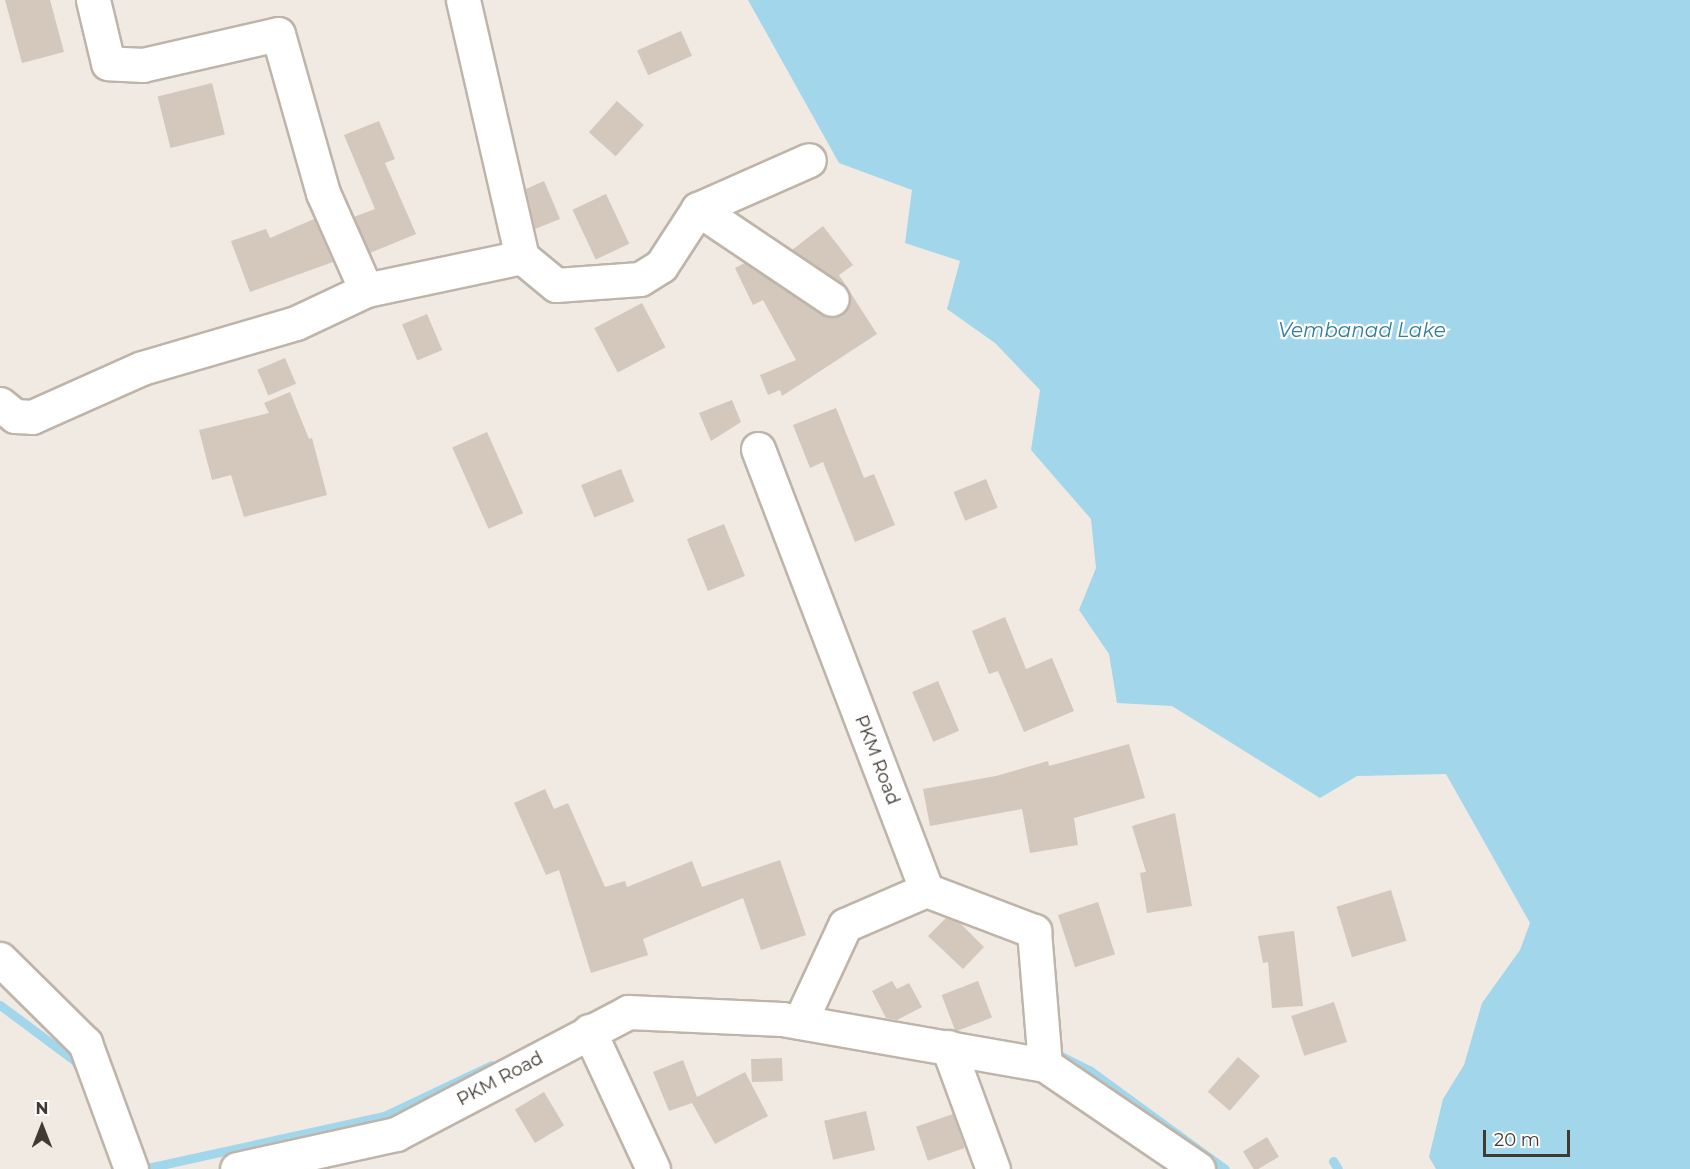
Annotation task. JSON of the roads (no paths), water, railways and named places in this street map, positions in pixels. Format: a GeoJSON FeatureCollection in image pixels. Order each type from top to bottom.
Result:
{"type":"FeatureCollection","features":[{"type":"Feature","properties":{"kind":"street"},"geometry":{"type":"LineString","coordinates":[[93,0],[108,63],[143,65],[278,34],[323,193],[366,290]]}},
{"type":"Feature","properties":{"kind":"street"},"geometry":{"type":"LineString","coordinates":[[463,0],[522,257],[556,285],[640,279],[661,266],[698,209],[809,160]]}},
{"type":"Feature","properties":{"kind":"street"},"geometry":{"type":"LineString","coordinates":[[698,209],[832,299]]}},
{"type":"Feature","properties":{"kind":"street"},"geometry":{"type":"LineString","coordinates":[[0,404],[15,417],[32,417],[142,368],[296,323],[366,290],[522,257]]}},
{"type":"Feature","properties":{"kind":"street","name":"PKM Road"},"geometry":{"type":"LineString","coordinates":[[758,449],[926,890]]}},
{"type":"Feature","properties":{"kind":"street"},"geometry":{"type":"LineString","coordinates":[[800,1022],[845,925],[926,890],[1034,931],[1045,1065]]}},
{"type":"Feature","properties":{"kind":"street"},"geometry":{"type":"LineString","coordinates":[[0,958],[85,1043],[131,1169]]}},
{"type":"Feature","properties":{"kind":"street","name":"PKM Road"},"geometry":{"type":"LineString","coordinates":[[237,1169],[396,1134],[589,1031],[641,1007],[800,1022],[1045,1065],[1198,1169]]}},
{"type":"Feature","properties":{"kind":"street"},"geometry":{"type":"LineString","coordinates":[[589,1031],[653,1169]]}},
{"type":"Feature","properties":{"kind":"street"},"geometry":{"type":"LineString","coordinates":[[948,1047],[993,1169]]}},
{"type":"Feature","properties":{"kind":"water","name":"Vembanad Lake"},"geometry":{"type":"Polygon","coordinates":[[[748,0],[1690,0],[1690,1169],[1436,1169],[1429,1157],[1443,1099],[1464,1065],[1482,1003],[1520,950],[1530,923],[1446,774],[1357,776],[1320,798],[1172,706],[1117,703],[1109,654],[1079,610],[1096,568],[1091,519],[1031,450],[1040,390],[995,343],[947,309],[960,261],[905,243],[912,190],[839,163],[748,0]]]}},
{"type":"Feature","properties":{"kind":"waterway"},"geometry":{"type":"LineString","coordinates":[[0,1005],[75,1061],[80,1070]]}},
{"type":"Feature","properties":{"kind":"waterway"},"geometry":{"type":"LineString","coordinates":[[1057,1054],[1089,1070],[1225,1169]]}},
{"type":"Feature","properties":{"kind":"waterway"},"geometry":{"type":"LineString","coordinates":[[143,1169],[384,1116],[492,1065]]}},
{"type":"Feature","properties":{"kind":"waterway"},"geometry":{"type":"LineString","coordinates":[[1333,1161],[1338,1169]]}}]}
